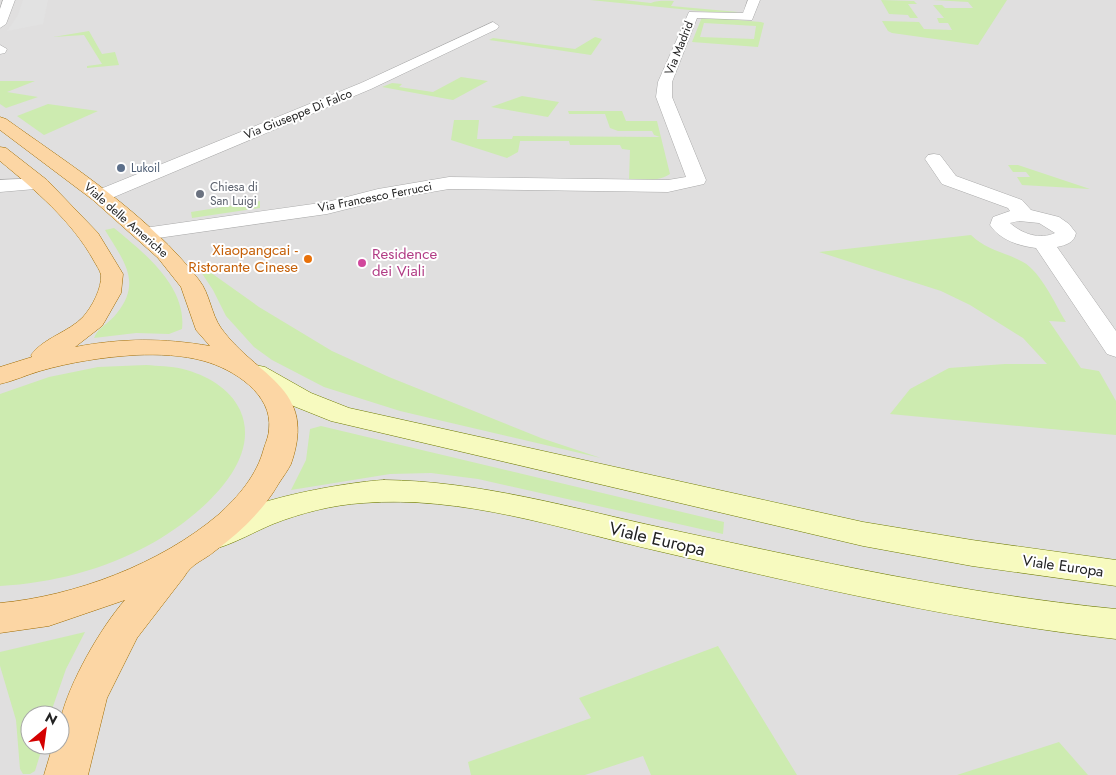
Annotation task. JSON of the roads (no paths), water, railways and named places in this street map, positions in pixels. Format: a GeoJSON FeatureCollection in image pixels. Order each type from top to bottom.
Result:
{"type":"FeatureCollection","features":[{"type":"Feature","properties":{"kind":"main road","name":"Viale delle Americhe"},"geometry":{"type":"LineString","coordinates":[[0,122],[100,196],[166,253],[192,286],[209,330],[276,397],[284,428],[276,464],[249,504],[191,552]]}},
{"type":"Feature","properties":{"kind":"main road"},"geometry":{"type":"LineString","coordinates":[[0,152],[40,184],[91,237],[112,274],[109,293],[93,322],[70,340],[3,375]]}},
{"type":"Feature","properties":{"kind":"main road"},"geometry":{"type":"LineString","coordinates":[[3,375],[51,359],[96,350],[138,346],[177,348],[204,352],[248,369]]}},
{"type":"Feature","properties":{"kind":"main road","name":"Viale Europa"},"geometry":{"type":"LineString","coordinates":[[248,369],[301,399],[341,415],[863,534],[972,553],[1116,573]]}},
{"type":"Feature","properties":{"kind":"main road","name":"Viale Europa"},"geometry":{"type":"LineString","coordinates":[[191,552],[247,521],[282,508],[325,498],[374,492],[408,491],[443,494],[502,504],[824,576],[947,600],[1116,624]]}},
{"type":"Feature","properties":{"kind":"main road"},"geometry":{"type":"LineString","coordinates":[[0,618],[54,610],[119,589],[191,552]]}},
{"type":"Feature","properties":{"kind":"main road"},"geometry":{"type":"LineString","coordinates":[[66,775],[86,697],[122,628],[191,552]]}},
{"type":"Feature","properties":{"kind":"street"},"geometry":{"type":"LineString","coordinates":[[0,24],[9,0]]}},
{"type":"Feature","properties":{"kind":"street","name":"Via Madrid"},"geometry":{"type":"LineString","coordinates":[[697,180],[664,98],[665,82],[693,14],[748,17],[754,0]]}},
{"type":"Feature","properties":{"kind":"street","name":"Via Giuseppe Di Falco"},"geometry":{"type":"LineString","coordinates":[[100,196],[366,86],[493,26]]}},
{"type":"Feature","properties":{"kind":"street"},"geometry":{"type":"LineString","coordinates":[[934,159],[949,180],[1015,204],[1025,215],[1058,224],[1066,233],[1065,237],[1060,240],[1042,242],[1116,348]]}},
{"type":"Feature","properties":{"kind":"street","name":"Via Francesco Ferrucci"},"geometry":{"type":"LineString","coordinates":[[144,234],[327,208],[378,195],[449,183],[668,186],[697,180]]}},
{"type":"Feature","properties":{"kind":"street"},"geometry":{"type":"LineString","coordinates":[[0,186],[40,184]]}},
{"type":"Feature","properties":{"kind":"place","name":"Lukoil"},"geometry":{"type":"Point","coordinates":[121,168]}},
{"type":"Feature","properties":{"kind":"place","name":"Chiesa di San Luigi"},"geometry":{"type":"Point","coordinates":[200,194]}},
{"type":"Feature","properties":{"kind":"place","name":"Xiaopangcai - Ristorante Cinese"},"geometry":{"type":"Point","coordinates":[308,259]}},
{"type":"Feature","properties":{"kind":"place","name":"Residence dei Viali"},"geometry":{"type":"Point","coordinates":[362,263]}}]}
